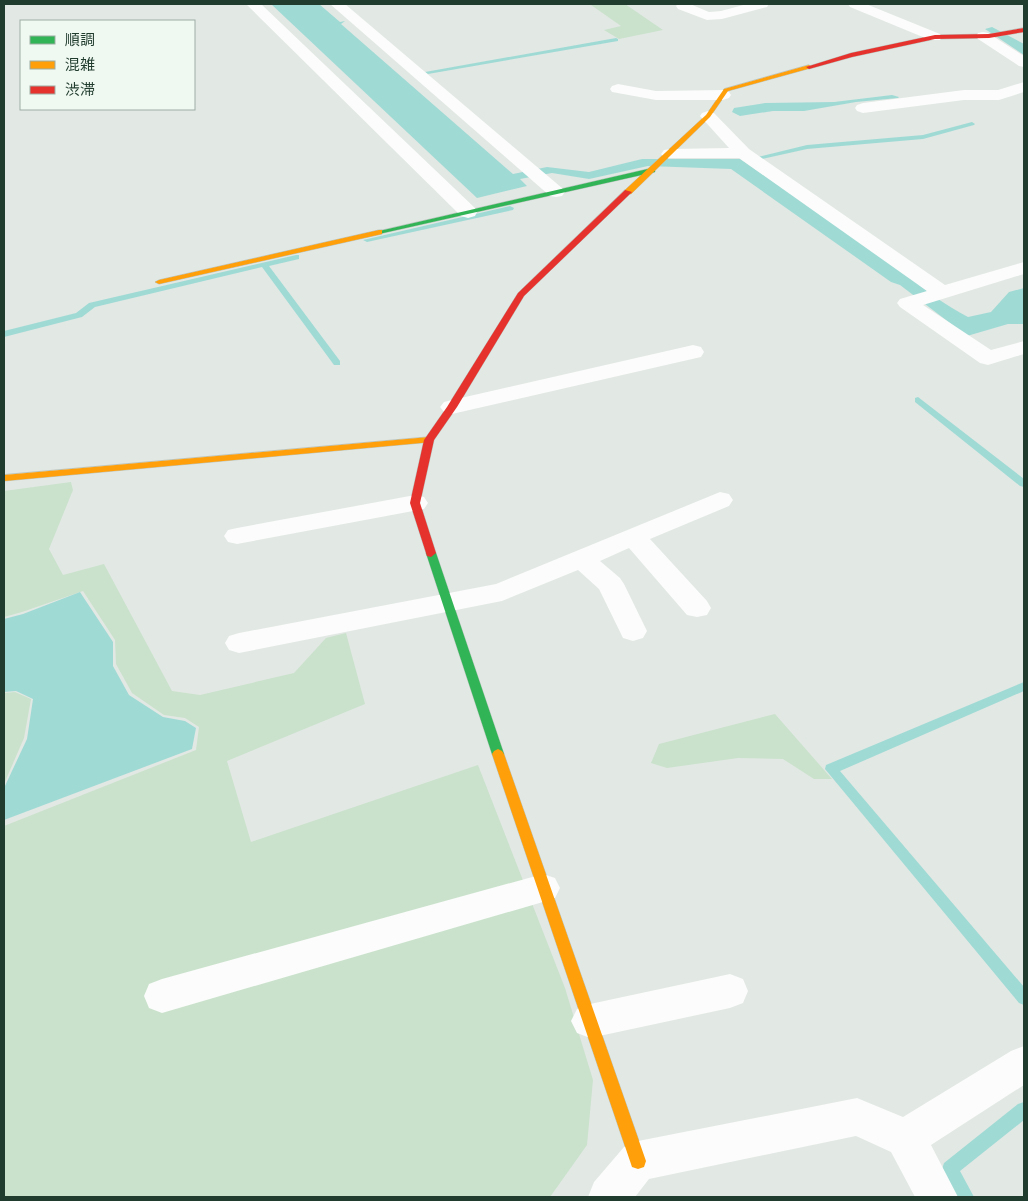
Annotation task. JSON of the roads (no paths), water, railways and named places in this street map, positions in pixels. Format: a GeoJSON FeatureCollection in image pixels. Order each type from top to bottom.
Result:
{"type":"FeatureCollection","features":[{"type":"Feature","properties":{"kind":"street"},"geometry":{"type":"LineString","coordinates":[[253,4],[468,212]]}},
{"type":"Feature","properties":{"kind":"street"},"geometry":{"type":"LineString","coordinates":[[337,4],[556,192]]}},
{"type":"Feature","properties":{"kind":"street"},"geometry":{"type":"LineString","coordinates":[[683,6],[707,16],[722,15],[762,4]]}},
{"type":"Feature","properties":{"kind":"street"},"geometry":{"type":"LineString","coordinates":[[855,4],[935,37]]}},
{"type":"Feature","properties":{"kind":"street"},"geometry":{"type":"LineString","coordinates":[[638,1162],[543,888],[415,503],[429,440],[452,407],[521,295],[654,170],[708,116],[726,90],[842,57],[935,37],[983,36],[1024,30]]}},
{"type":"Feature","properties":{"kind":"street"},"geometry":{"type":"LineString","coordinates":[[983,36],[1024,62]]}},
{"type":"Feature","properties":{"kind":"street"},"geometry":{"type":"LineString","coordinates":[[863,108],[964,95],[999,95],[1024,87]]}},
{"type":"Feature","properties":{"kind":"street"},"geometry":{"type":"LineString","coordinates":[[618,89],[632,93],[678,96],[723,95]]}},
{"type":"Feature","properties":{"kind":"street"},"geometry":{"type":"LineString","coordinates":[[708,116],[743,153],[942,292]]}},
{"type":"Feature","properties":{"kind":"street"},"geometry":{"type":"LineString","coordinates":[[670,154],[743,153]]}},
{"type":"Feature","properties":{"kind":"street"},"geometry":{"type":"LineString","coordinates":[[159,282],[654,170]]}},
{"type":"Feature","properties":{"kind":"street"},"geometry":{"type":"LineString","coordinates":[[1024,268],[907,303],[988,358],[1024,347]]}},
{"type":"Feature","properties":{"kind":"street"},"geometry":{"type":"LineString","coordinates":[[452,407],[693,352]]}},
{"type":"Feature","properties":{"kind":"street"},"geometry":{"type":"LineString","coordinates":[[4,478],[429,440]]}},
{"type":"Feature","properties":{"kind":"street"},"geometry":{"type":"LineString","coordinates":[[240,643],[502,592],[720,500]]}},
{"type":"Feature","properties":{"kind":"street"},"geometry":{"type":"LineString","coordinates":[[237,536],[415,503]]}},
{"type":"Feature","properties":{"kind":"street"},"geometry":{"type":"LineString","coordinates":[[633,537],[697,608]]}},
{"type":"Feature","properties":{"kind":"street"},"geometry":{"type":"LineString","coordinates":[[582,558],[610,584],[633,631]]}},
{"type":"Feature","properties":{"kind":"street"},"geometry":{"type":"LineString","coordinates":[[162,996],[543,888]]}},
{"type":"Feature","properties":{"kind":"street"},"geometry":{"type":"LineString","coordinates":[[590,1021],[730,991]]}},
{"type":"Feature","properties":{"kind":"street"},"geometry":{"type":"LineString","coordinates":[[905,1138],[1024,1064]]}},
{"type":"Feature","properties":{"kind":"street"},"geometry":{"type":"LineString","coordinates":[[608,1197],[638,1162],[857,1117],[905,1138],[937,1197]]}},
{"type":"Feature","properties":{"kind":"water"},"geometry":{"type":"Polygon","coordinates":[[[271,4],[319,4],[340,22],[345,21],[341,24],[513,174],[547,167],[589,172],[642,159],[740,159],[908,274],[936,298],[968,317],[991,312],[1009,292],[1024,288],[1024,324],[1008,324],[967,336],[900,285],[891,282],[731,169],[648,166],[589,179],[552,173],[520,179],[527,186],[477,198],[271,4]]]}},
{"type":"Feature","properties":{"kind":"water"},"geometry":{"type":"Polygon","coordinates":[[[992,27],[1024,44],[1024,55],[985,29],[992,27]]]}},
{"type":"Feature","properties":{"kind":"water"},"geometry":{"type":"Polygon","coordinates":[[[892,95],[899,97],[804,111],[773,111],[740,116],[732,112],[734,108],[765,103],[834,102],[892,95]]]}},
{"type":"Feature","properties":{"kind":"water"},"geometry":{"type":"Polygon","coordinates":[[[80,592],[113,642],[113,666],[129,695],[163,717],[185,721],[196,728],[192,749],[4,820],[4,788],[27,739],[33,699],[16,691],[4,692],[4,619],[23,614],[80,592]]]}},
{"type":"Feature","properties":{"kind":"waterway"},"geometry":{"type":"LineString","coordinates":[[428,72],[616,40]]}},
{"type":"Feature","properties":{"kind":"waterway"},"geometry":{"type":"LineString","coordinates":[[762,157],[807,147],[923,137],[972,124]]}},
{"type":"Feature","properties":{"kind":"waterway"},"geometry":{"type":"LineString","coordinates":[[367,240],[510,208]]}},
{"type":"Feature","properties":{"kind":"waterway"},"geometry":{"type":"LineString","coordinates":[[264,264],[296,257]]}},
{"type":"Feature","properties":{"kind":"waterway"},"geometry":{"type":"LineString","coordinates":[[4,334],[79,315],[92,305],[264,264]]}},
{"type":"Feature","properties":{"kind":"waterway"},"geometry":{"type":"LineString","coordinates":[[264,264],[337,363]]}},
{"type":"Feature","properties":{"kind":"waterway"},"geometry":{"type":"LineString","coordinates":[[918,400],[1024,484]]}},
{"type":"Feature","properties":{"kind":"waterway"},"geometry":{"type":"LineString","coordinates":[[1024,686],[831,769],[1024,998]]}},
{"type":"Feature","properties":{"kind":"waterway"},"geometry":{"type":"LineString","coordinates":[[966,1197],[950,1169],[1024,1110]]}}]}
